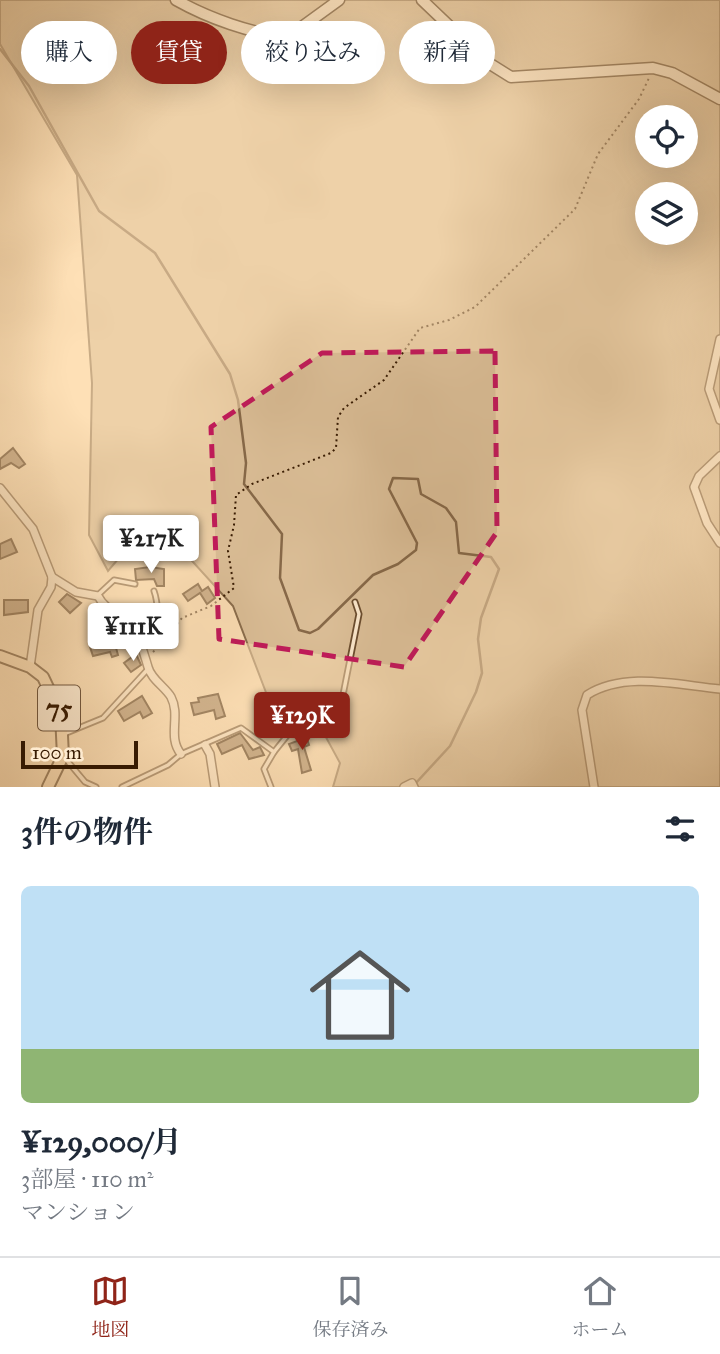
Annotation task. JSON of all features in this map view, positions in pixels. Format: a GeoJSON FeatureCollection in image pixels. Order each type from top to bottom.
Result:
{"type":"FeatureCollection","features":[{"type":"Feature","properties":{"kind":"main road"},"geometry":{"type":"LineString","coordinates":[[176,0],[194,10],[255,31],[288,37],[339,0]]}},
{"type":"Feature","properties":{"kind":"main road"},"geometry":{"type":"LineString","coordinates":[[422,0],[487,62],[511,77],[653,68],[672,73],[720,99]]}},
{"type":"Feature","properties":{"kind":"main road","name":"75"},"geometry":{"type":"LineString","coordinates":[[0,656],[30,667],[51,689],[61,715],[63,756],[48,787]]}},
{"type":"Feature","properties":{"kind":"street"},"geometry":{"type":"LineString","coordinates":[[720,339],[709,389],[713,409],[720,420]]}},
{"type":"Feature","properties":{"kind":"street"},"geometry":{"type":"LineString","coordinates":[[720,456],[699,476],[694,487],[707,523],[720,543]]}},
{"type":"Feature","properties":{"kind":"street"},"geometry":{"type":"LineString","coordinates":[[0,488],[33,530],[52,577],[51,587],[38,610],[30,667]]}},
{"type":"Feature","properties":{"kind":"street"},"geometry":{"type":"LineString","coordinates":[[52,577],[76,592],[97,596],[103,607],[131,625],[148,658],[148,669],[172,698],[175,719],[173,736],[181,754]]}},
{"type":"Feature","properties":{"kind":"street"},"geometry":{"type":"LineString","coordinates":[[594,787],[582,710],[587,695],[610,683],[632,681],[720,689]]}},
{"type":"Feature","properties":{"kind":"street"},"geometry":{"type":"LineString","coordinates":[[205,745],[210,754],[215,787]]}},
{"type":"Feature","properties":{"kind":"lane"},"geometry":{"type":"LineString","coordinates":[[97,596],[114,580],[135,584]]}},
{"type":"Feature","properties":{"kind":"lane"},"geometry":{"type":"LineString","coordinates":[[154,590],[160,606],[160,634],[164,641]]}},
{"type":"Feature","properties":{"kind":"lane"},"geometry":{"type":"LineString","coordinates":[[271,787],[264,769],[298,722],[329,725],[340,710],[359,614],[355,602]]}},
{"type":"Feature","properties":{"kind":"lane"},"geometry":{"type":"LineString","coordinates":[[64,734],[103,718],[148,669]]}},
{"type":"Feature","properties":{"kind":"lane"},"geometry":{"type":"LineString","coordinates":[[122,787],[169,765],[181,754],[241,728],[274,752]]}},
{"type":"Feature","properties":{"kind":"lane"},"geometry":{"type":"LineString","coordinates":[[63,756],[85,782],[96,787]]}},
{"type":"Feature","properties":{"kind":"path"},"geometry":{"type":"LineString","coordinates":[[148,658],[182,618],[211,606],[234,588],[228,551],[234,525],[236,495],[331,453],[336,448],[338,417],[344,408],[384,380],[420,328],[449,320],[475,307],[545,241],[575,209],[598,154],[639,99],[653,68]]}},
{"type":"Feature","properties":{"kind":"highlighted area"},"geometry":{"type":"Polygon","coordinates":[[[495,351],[497,532],[404,667],[219,639],[211,427],[322,353],[495,351]]]}},
{"type":"Feature","properties":{"kind":"shaded area"},"geometry":{"type":"Polygon","coordinates":[[[0,0],[720,0],[720,787],[333,787],[340,763],[315,717],[267,695],[233,606],[174,541],[136,538],[108,571],[89,535],[92,383],[77,175],[24,84],[117,84],[117,21],[21,21],[21,80],[0,44],[0,0]]]}},
{"type":"Feature","properties":{"kind":"building"},"geometry":{"type":"Polygon","coordinates":[[[13,448],[25,464],[19,468],[11,463],[0,469],[0,459],[13,448]]]}},
{"type":"Feature","properties":{"kind":"building"},"geometry":{"type":"Polygon","coordinates":[[[11,539],[17,552],[0,559],[0,544],[11,539]]]}},
{"type":"Feature","properties":{"kind":"building"},"geometry":{"type":"Polygon","coordinates":[[[135,569],[164,569],[164,586],[157,586],[154,579],[136,580],[135,569]]]}},
{"type":"Feature","properties":{"kind":"building"},"geometry":{"type":"Polygon","coordinates":[[[198,584],[202,591],[208,587],[215,598],[207,604],[200,593],[188,601],[183,594],[198,584]]]}},
{"type":"Feature","properties":{"kind":"building"},"geometry":{"type":"Polygon","coordinates":[[[67,594],[81,603],[70,613],[59,602],[67,594]]]}},
{"type":"Feature","properties":{"kind":"building"},"geometry":{"type":"Polygon","coordinates":[[[4,600],[28,600],[28,612],[4,615],[4,600]]]}},
{"type":"Feature","properties":{"kind":"building"},"geometry":{"type":"Polygon","coordinates":[[[100,621],[108,638],[113,637],[118,655],[112,657],[110,652],[93,656],[90,647],[97,645],[94,635],[98,634],[94,623],[100,621]]]}},
{"type":"Feature","properties":{"kind":"building"},"geometry":{"type":"Polygon","coordinates":[[[136,654],[141,665],[131,672],[124,663],[136,654]]]}},
{"type":"Feature","properties":{"kind":"building"},"geometry":{"type":"Polygon","coordinates":[[[218,694],[225,716],[216,719],[214,710],[194,715],[191,703],[199,702],[198,698],[218,694]]]}},
{"type":"Feature","properties":{"kind":"building"},"geometry":{"type":"Polygon","coordinates":[[[142,696],[152,713],[143,718],[140,712],[124,721],[118,711],[142,696]]]}},
{"type":"Feature","properties":{"kind":"building"},"geometry":{"type":"Polygon","coordinates":[[[305,732],[309,745],[304,747],[311,770],[302,773],[298,749],[292,751],[289,744],[300,740],[298,735],[305,732]]]}},
{"type":"Feature","properties":{"kind":"building"},"geometry":{"type":"Polygon","coordinates":[[[240,733],[253,750],[260,747],[264,755],[249,759],[242,745],[222,754],[217,744],[240,733]]]}},
{"type":"Feature","properties":{"kind":"waterway"},"geometry":{"type":"LineString","coordinates":[[0,49],[29,86],[99,211],[155,253],[230,374],[238,400],[246,463],[244,484],[282,534],[280,578],[299,630],[310,633],[318,629],[373,575],[398,564],[416,550],[417,543],[389,489],[393,478],[418,479],[421,494],[446,508],[456,522],[459,553],[491,557],[499,569],[481,618],[478,639],[482,673],[476,692],[450,746],[415,784]]}}]}
